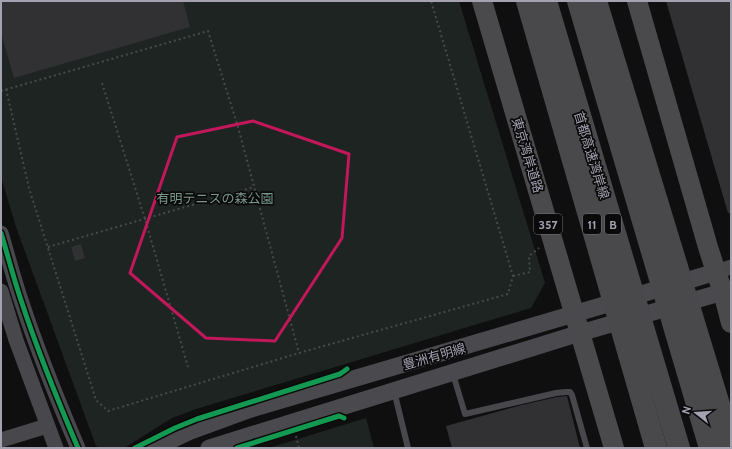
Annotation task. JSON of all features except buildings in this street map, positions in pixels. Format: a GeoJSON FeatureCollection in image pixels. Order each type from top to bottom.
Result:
{"type":"FeatureCollection","features":[{"type":"Feature","properties":{"kind":"highway","name":"東京湾岸道路"},"geometry":{"type":"LineString","coordinates":[[482,1],[614,448]]}},
{"type":"Feature","properties":{"kind":"highway","name":"11"},"geometry":{"type":"LineString","coordinates":[[527,1],[656,448]]}},
{"type":"Feature","properties":{"kind":"highway","name":"首都高速湾岸線"},"geometry":{"type":"LineString","coordinates":[[546,1],[679,448]]}},
{"type":"Feature","properties":{"kind":"highway","name":"B"},"geometry":{"type":"LineString","coordinates":[[578,1],[710,448]]}},
{"type":"Feature","properties":{"kind":"highway"},"geometry":{"type":"LineString","coordinates":[[596,1],[731,444]]}},
{"type":"Feature","properties":{"kind":"highway"},"geometry":{"type":"LineString","coordinates":[[637,1],[723,270],[731,323]]}},
{"type":"Feature","properties":{"kind":"main road","name":"豊洲有明線"},"geometry":{"type":"LineString","coordinates":[[155,448],[188,432],[248,410],[723,270]]}},
{"type":"Feature","properties":{"kind":"main road","name":"豊洲有明線"},"geometry":{"type":"LineString","coordinates":[[209,448],[580,333],[727,291]]}},
{"type":"Feature","properties":{"kind":"street"},"geometry":{"type":"LineString","coordinates":[[1,233],[22,304],[34,338],[78,448]]}},
{"type":"Feature","properties":{"kind":"street"},"geometry":{"type":"LineString","coordinates":[[1,291],[16,340],[56,448]]}},
{"type":"Feature","properties":{"kind":"street"},"geometry":{"type":"LineString","coordinates":[[1,440],[47,426]]}},
{"type":"Feature","properties":{"kind":"lane"},"geometry":{"type":"LineString","coordinates":[[453,373],[465,414],[556,393],[570,392],[587,448]]}},
{"type":"Feature","properties":{"kind":"lane"},"geometry":{"type":"LineString","coordinates":[[394,391],[408,448]]}},
{"type":"Feature","properties":{"kind":"path"},"geometry":{"type":"LineString","coordinates":[[6,89],[29,188],[47,248],[96,400],[108,410],[299,353],[508,294],[513,276],[431,1]]}},
{"type":"Feature","properties":{"kind":"path"},"geometry":{"type":"LineString","coordinates":[[1,91],[208,31],[238,128],[299,353]]}},
{"type":"Feature","properties":{"kind":"path"},"geometry":{"type":"LineString","coordinates":[[102,82],[145,219],[188,367]]}},
{"type":"Feature","properties":{"kind":"path"},"geometry":{"type":"LineString","coordinates":[[47,248],[254,187]]}},
{"type":"Feature","properties":{"kind":"path"},"geometry":{"type":"LineString","coordinates":[[513,276],[530,272],[529,256],[540,247]]}},
{"type":"Feature","properties":{"kind":"path"},"geometry":{"type":"LineString","coordinates":[[295,433],[299,448]]}},
{"type":"Feature","properties":{"kind":"highlighted area"},"geometry":{"type":"Polygon","coordinates":[[[253,121],[349,154],[342,238],[275,341],[206,338],[130,273],[177,137],[253,121]]]}},
{"type":"Feature","properties":{"kind":"green space","name":"有明テニスの森公園"},"geometry":{"type":"Polygon","coordinates":[[[1,1],[459,1],[545,283],[531,308],[196,409],[172,418],[124,448],[103,448],[96,446],[16,227],[1,177],[1,1]]]}},
{"type":"Feature","properties":{"kind":"green space"},"geometry":{"type":"Polygon","coordinates":[[[366,418],[374,448],[269,448],[366,418]]]}},
{"type":"Feature","properties":{"kind":"cycle path"},"geometry":{"type":"LineString","coordinates":[[1,233],[16,286],[35,340],[78,448]]}},
{"type":"Feature","properties":{"kind":"cycle path"},"geometry":{"type":"LineString","coordinates":[[135,448],[197,419],[340,374],[347,369]]}},
{"type":"Feature","properties":{"kind":"cycle path"},"geometry":{"type":"LineString","coordinates":[[237,448],[339,416],[344,418]]}}]}
